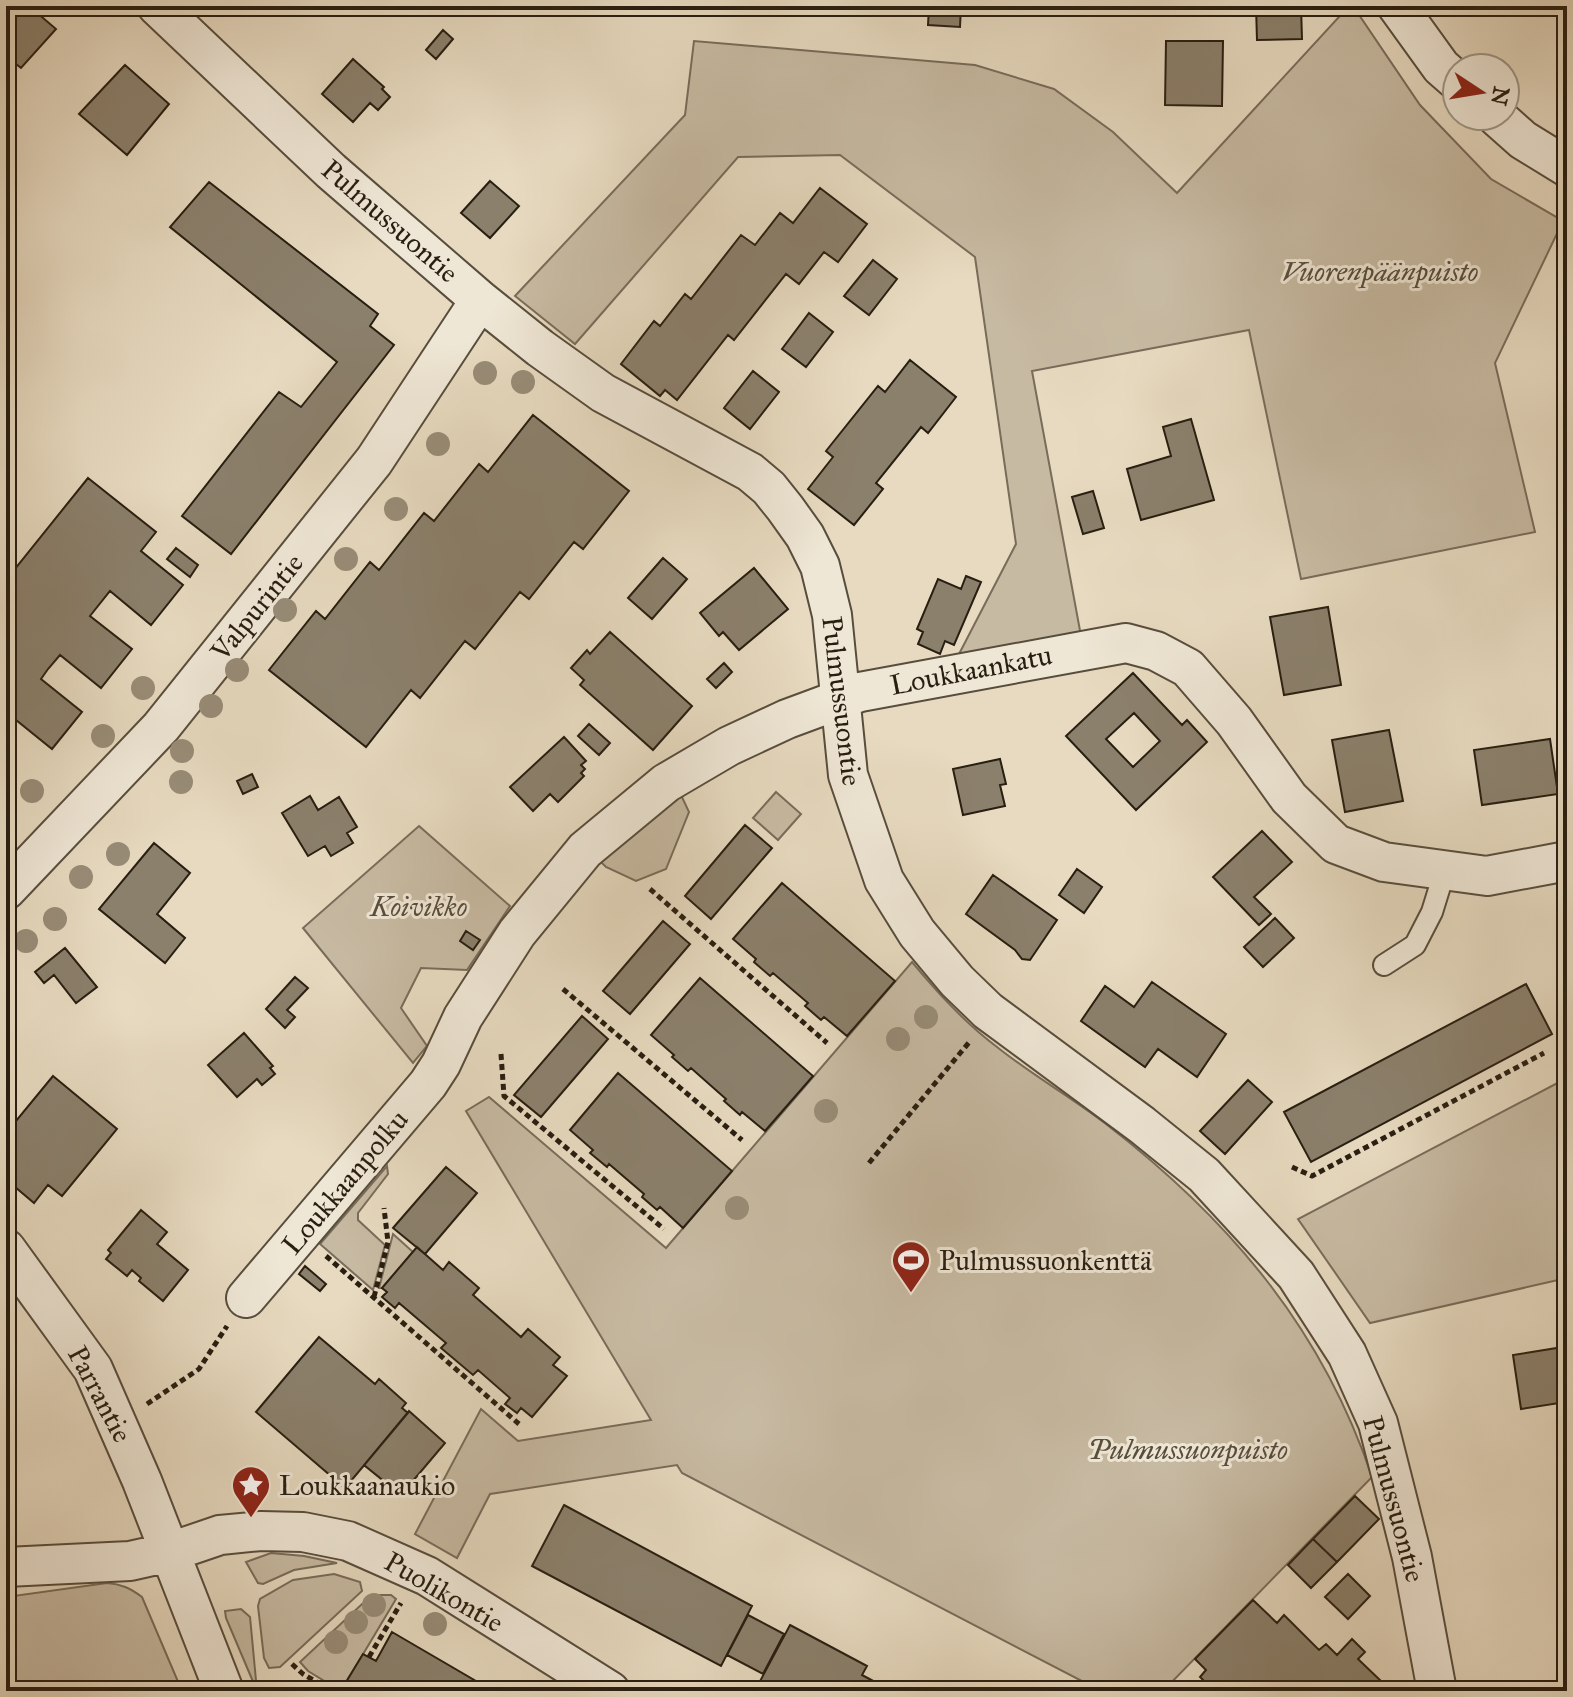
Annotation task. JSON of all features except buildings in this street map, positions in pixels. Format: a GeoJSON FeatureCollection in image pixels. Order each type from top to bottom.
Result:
{"type":"FeatureCollection","features":[{"type":"Feature","properties":{"kind":"street","name":"Pulmussuontie"},"geometry":{"type":"LineString","coordinates":[[157,6],[331,171],[540,348],[603,393],[750,472],[769,488],[805,536],[820,566],[832,615],[848,775],[884,880],[917,933],[957,981],[988,1011],[1204,1175],[1296,1275],[1347,1354],[1378,1423],[1412,1557],[1437,1691]]}},
{"type":"Feature","properties":{"kind":"street"},"geometry":{"type":"LineString","coordinates":[[1397,6],[1441,67]]}},
{"type":"Feature","properties":{"kind":"street"},"geometry":{"type":"LineString","coordinates":[[1514,132],[1567,167]]}},
{"type":"Feature","properties":{"kind":"street","name":"Valpurintie"},"geometry":{"type":"LineString","coordinates":[[6,890],[161,727],[374,461],[480,300]]}},
{"type":"Feature","properties":{"kind":"street","name":"Loukkaankatu"},"geometry":{"type":"LineString","coordinates":[[441,1064],[463,1017],[517,933],[585,850],[666,783],[729,746],[787,719],[860,692],[1098,646],[1126,643],[1156,651],[1188,668],[1234,721],[1289,798],[1336,844],[1384,862],[1487,876],[1567,861]]}},
{"type":"Feature","properties":{"kind":"street","name":"Loukkaanpolku"},"geometry":{"type":"LineString","coordinates":[[246,1298],[428,1084],[441,1064]]}},
{"type":"Feature","properties":{"kind":"street","name":"Parrantie"},"geometry":{"type":"LineString","coordinates":[[6,1249],[93,1369],[118,1422],[224,1691]]}},
{"type":"Feature","properties":{"kind":"street","name":"Puolikontie"},"geometry":{"type":"LineString","coordinates":[[6,1567],[130,1561],[170,1552],[220,1535],[261,1531],[303,1532],[348,1541],[427,1576],[610,1691]]}},
{"type":"Feature","properties":{"kind":"lane"},"geometry":{"type":"LineString","coordinates":[[1384,965],[1415,945],[1432,912],[1445,870]]}},
{"type":"Feature","properties":{"kind":"path"},"geometry":{"type":"LineString","coordinates":[[650,889],[827,1043]]}},
{"type":"Feature","properties":{"kind":"path"},"geometry":{"type":"LineString","coordinates":[[563,989],[742,1140]]}},
{"type":"Feature","properties":{"kind":"path"},"geometry":{"type":"LineString","coordinates":[[869,1163],[972,1038],[988,1011]]}},
{"type":"Feature","properties":{"kind":"path"},"geometry":{"type":"LineString","coordinates":[[1292,1167],[1312,1176],[1544,1053]]}},
{"type":"Feature","properties":{"kind":"path"},"geometry":{"type":"LineString","coordinates":[[501,1054],[504,1096],[664,1229]]}},
{"type":"Feature","properties":{"kind":"path"},"geometry":{"type":"LineString","coordinates":[[374,1297],[388,1242],[384,1208]]}},
{"type":"Feature","properties":{"kind":"path"},"geometry":{"type":"LineString","coordinates":[[301,1234],[519,1424]]}},
{"type":"Feature","properties":{"kind":"path"},"geometry":{"type":"LineString","coordinates":[[118,1422],[199,1369],[246,1298]]}},
{"type":"Feature","properties":{"kind":"path"},"geometry":{"type":"LineString","coordinates":[[369,1657],[405,1596]]}},
{"type":"Feature","properties":{"kind":"path"},"geometry":{"type":"LineString","coordinates":[[292,1664],[332,1691]]}},
{"type":"Feature","properties":{"kind":"green space","name":"Vuorenpäänpuisto"},"geometry":{"type":"Polygon","coordinates":[[[1349,6],[1353,6],[1420,105],[1441,127],[1441,132],[1446,132],[1491,179],[1563,221],[1495,363],[1535,532],[1301,579],[1249,330],[1032,371],[1081,636],[958,656],[1016,544],[975,257],[840,155],[738,157],[575,344],[515,296],[685,115],[694,41],[975,65],[1054,89],[1113,132],[1177,193],[1349,6]]]}},
{"type":"Feature","properties":{"kind":"green space"},"geometry":{"type":"Polygon","coordinates":[[[776,792],[801,814],[778,840],[753,818],[776,792]]]}},
{"type":"Feature","properties":{"kind":"green space"},"geometry":{"type":"Polygon","coordinates":[[[681,795],[689,812],[666,869],[636,881],[600,861],[681,795]]]}},
{"type":"Feature","properties":{"kind":"green space","name":"Koivikko"},"geometry":{"type":"Polygon","coordinates":[[[419,826],[510,906],[467,970],[421,968],[401,1008],[427,1046],[413,1063],[303,928],[419,826]]]}},
{"type":"Feature","properties":{"kind":"green space","name":"Pulmussuonpuisto"},"geometry":{"type":"Polygon","coordinates":[[[912,962],[974,1028],[1151,1160],[1231,1238],[1266,1280],[1327,1372],[1372,1477],[1163,1691],[1101,1691],[682,1473],[677,1465],[490,1494],[457,1558],[415,1534],[481,1409],[518,1441],[651,1420],[466,1111],[489,1097],[666,1248],[912,962]]]}},
{"type":"Feature","properties":{"kind":"green space"},"geometry":{"type":"Polygon","coordinates":[[[1567,1078],[1567,1278],[1370,1323],[1298,1219],[1567,1078]]]}},
{"type":"Feature","properties":{"kind":"green space"},"geometry":{"type":"Polygon","coordinates":[[[387,1166],[388,1174],[358,1213],[358,1220],[385,1245],[373,1290],[320,1244],[387,1166]]]}},
{"type":"Feature","properties":{"kind":"green space"},"geometry":{"type":"Polygon","coordinates":[[[393,1234],[413,1252],[379,1288],[393,1234]]]}},
{"type":"Feature","properties":{"kind":"green space"},"geometry":{"type":"Polygon","coordinates":[[[271,1553],[337,1563],[294,1570],[263,1584],[258,1583],[246,1562],[271,1553]]]}},
{"type":"Feature","properties":{"kind":"green space"},"geometry":{"type":"Polygon","coordinates":[[[334,1574],[360,1582],[362,1591],[280,1667],[269,1668],[264,1658],[258,1606],[260,1599],[293,1580],[334,1574]]]}},
{"type":"Feature","properties":{"kind":"green space"},"geometry":{"type":"Polygon","coordinates":[[[107,1583],[125,1587],[142,1597],[182,1691],[6,1691],[6,1597],[107,1583]]]}},
{"type":"Feature","properties":{"kind":"green space"},"geometry":{"type":"Polygon","coordinates":[[[380,1595],[391,1595],[396,1599],[341,1691],[308,1671],[300,1662],[362,1604],[380,1595]]]}},
{"type":"Feature","properties":{"kind":"green space"},"geometry":{"type":"Polygon","coordinates":[[[241,1609],[250,1617],[257,1691],[226,1618],[225,1611],[241,1609]]]}},
{"type":"Feature","properties":{"kind":"place","name":"Pulmussuonkenttä"},"geometry":{"type":"Point","coordinates":[911,1294]}},
{"type":"Feature","properties":{"kind":"place","name":"Loukkaanaukio"},"geometry":{"type":"Point","coordinates":[251,1519]}}]}
